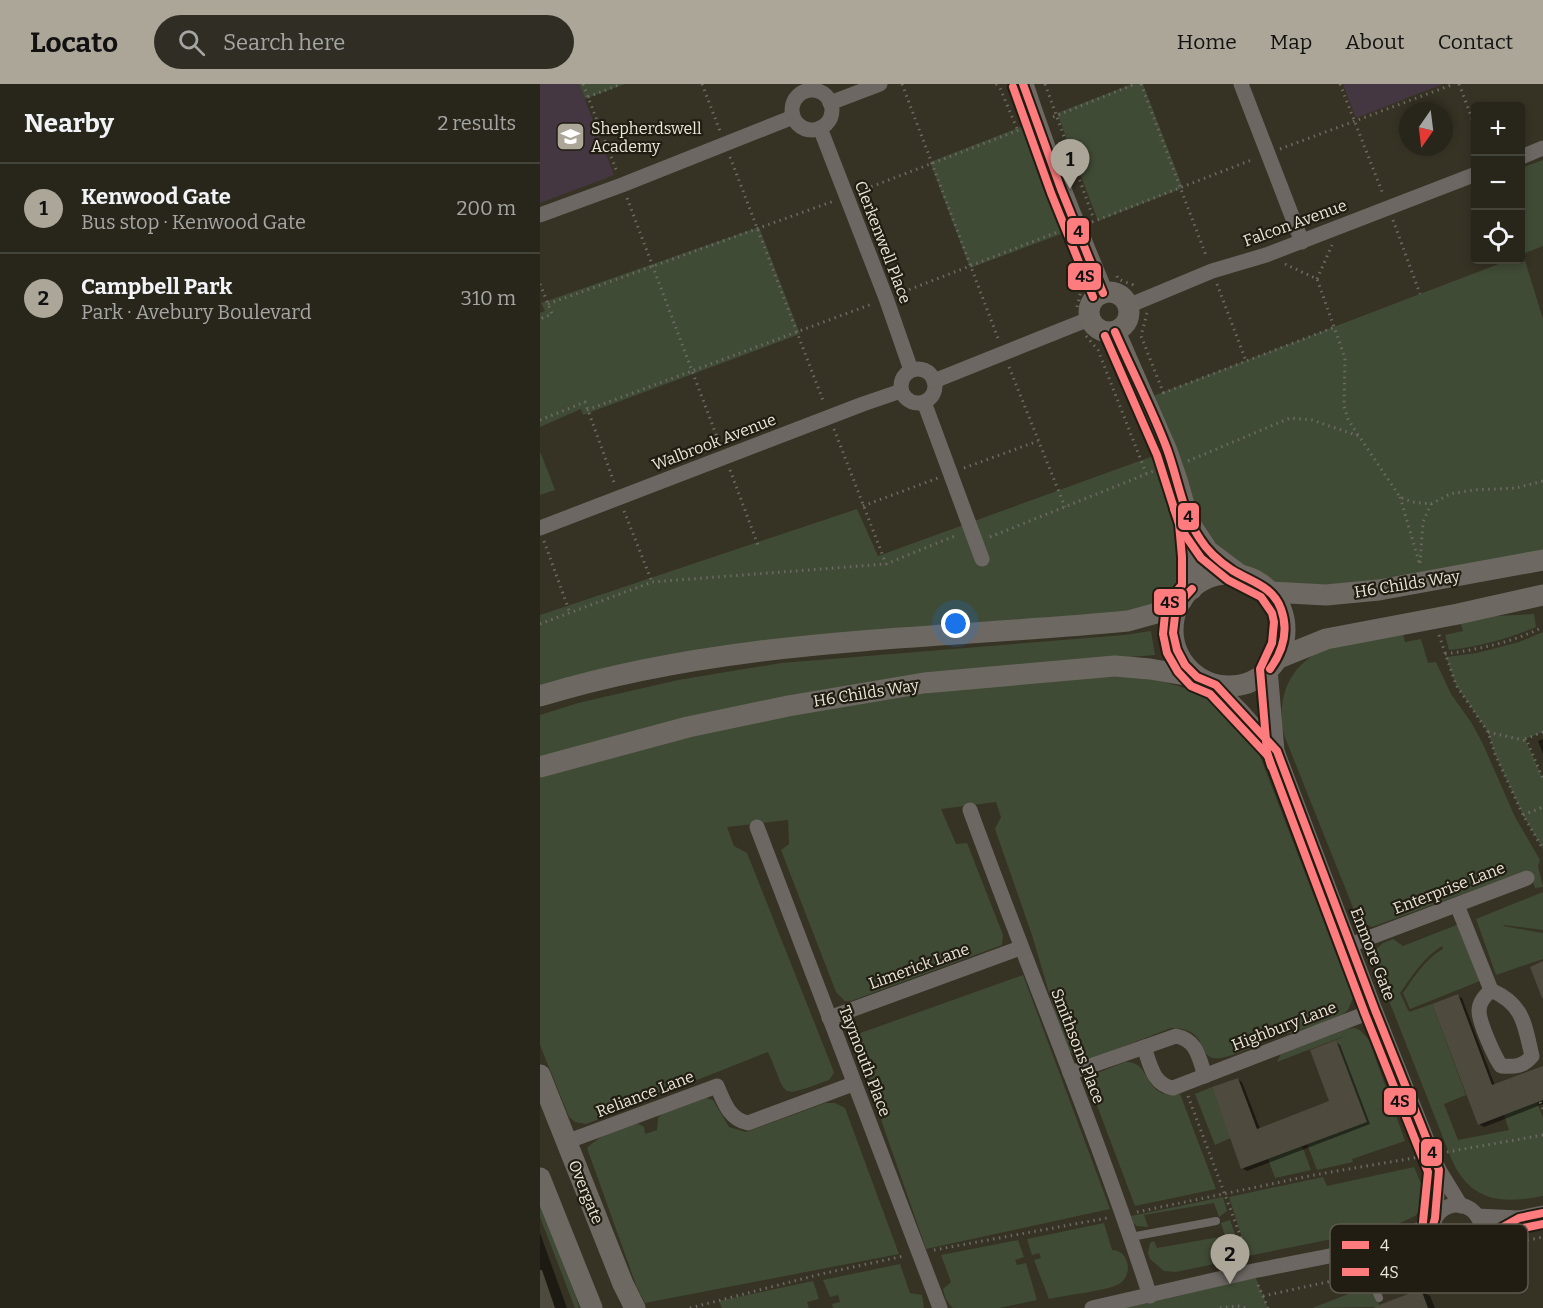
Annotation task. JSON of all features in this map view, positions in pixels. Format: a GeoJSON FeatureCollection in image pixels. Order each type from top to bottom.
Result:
{"type":"FeatureCollection","features":[{"type":"Feature","properties":{"kind":"street"},"geometry":{"type":"LineString","coordinates":[[830,103],[880,84]]}},
{"type":"Feature","properties":{"kind":"street"},"geometry":{"type":"LineString","coordinates":[[1023,84],[1071,225],[1103,293]]}},
{"type":"Feature","properties":{"kind":"street"},"geometry":{"type":"LineString","coordinates":[[1241,84],[1302,242]]}},
{"type":"Feature","properties":{"kind":"street"},"geometry":{"type":"LineString","coordinates":[[804,88],[820,92],[830,103],[831,115],[820,128],[801,127],[793,117],[795,99],[804,88]]}},
{"type":"Feature","properties":{"kind":"street"},"geometry":{"type":"LineString","coordinates":[[540,215],[793,117]]}},
{"type":"Feature","properties":{"kind":"street","name":"Clerkenwell Place"},"geometry":{"type":"LineString","coordinates":[[820,128],[886,298],[911,370]]}},
{"type":"Feature","properties":{"kind":"street"},"geometry":{"type":"LineString","coordinates":[[1523,156],[1543,148]]}},
{"type":"Feature","properties":{"kind":"street","name":"Falcon Avenue"},"geometry":{"type":"LineString","coordinates":[[1135,303],[1212,271],[1302,242],[1471,176]]}},
{"type":"Feature","properties":{"kind":"street"},"geometry":{"type":"LineString","coordinates":[[1109,292],[1135,303],[1125,324],[1115,332],[1102,332],[1085,320],[1092,300],[1103,293],[1109,292]]}},
{"type":"Feature","properties":{"kind":"street"},"geometry":{"type":"LineString","coordinates":[[934,381],[1085,320]]}},
{"type":"Feature","properties":{"kind":"street"},"geometry":{"type":"LineString","coordinates":[[1115,332],[1163,441],[1181,460],[1193,557],[1187,595],[1175,616],[1173,633],[1177,650],[1185,665],[1207,681],[1236,686],[1255,681],[1275,663],[1326,639],[1543,596]]}},
{"type":"Feature","properties":{"kind":"street"},"geometry":{"type":"LineString","coordinates":[[911,370],[927,372],[934,381],[933,393],[924,402],[908,400],[901,391],[903,377],[911,370]]}},
{"type":"Feature","properties":{"kind":"street","name":"Walbrook Avenue"},"geometry":{"type":"LineString","coordinates":[[542,535],[619,498],[901,391]]}},
{"type":"Feature","properties":{"kind":"street"},"geometry":{"type":"LineString","coordinates":[[924,402],[982,559]]}},
{"type":"Feature","properties":{"kind":"street"},"geometry":{"type":"LineString","coordinates":[[1189,522],[1208,551],[1240,575],[1256,581],[1270,592],[1280,606],[1285,623],[1285,641],[1275,663]]}},
{"type":"Feature","properties":{"kind":"street","name":"H6 Childs Way"},"geometry":{"type":"LineString","coordinates":[[1270,592],[1326,596],[1452,578],[1543,560]]}},
{"type":"Feature","properties":{"kind":"street"},"geometry":{"type":"LineString","coordinates":[[540,696],[663,667],[794,646],[1128,621],[1157,613],[1187,595],[1205,580],[1222,575],[1240,575]]}},
{"type":"Feature","properties":{"kind":"street","name":"Enmore Gate"},"geometry":{"type":"LineString","coordinates":[[1275,663],[1277,751],[1426,1139],[1439,1170],[1461,1206]]}},
{"type":"Feature","properties":{"kind":"street","name":"H6 Childs Way"},"geometry":{"type":"LineString","coordinates":[[540,767],[688,727],[788,705],[924,683],[1115,666],[1150,669],[1207,681]]}},
{"type":"Feature","properties":{"kind":"street","name":"Enmore Gate"},"geometry":{"type":"LineString","coordinates":[[1207,681],[1241,710],[1277,751]]}},
{"type":"Feature","properties":{"kind":"street","name":"Smithsons Place"},"geometry":{"type":"LineString","coordinates":[[970,810],[1020,948],[1070,1073],[1131,1237],[1149,1296]]}},
{"type":"Feature","properties":{"kind":"street","name":"Taymouth Place"},"geometry":{"type":"LineString","coordinates":[[757,827],[940,1308]]}},
{"type":"Feature","properties":{"kind":"street","name":"Enterprise Lane"},"geometry":{"type":"LineString","coordinates":[[1350,945],[1527,878]]}},
{"type":"Feature","properties":{"kind":"street"},"geometry":{"type":"LineString","coordinates":[[1457,904],[1491,990],[1517,1007],[1532,1056],[1526,1063],[1515,1067],[1501,1066],[1495,1056],[1479,1011],[1481,1001],[1491,990]]}},
{"type":"Feature","properties":{"kind":"street","name":"Limerick Lane"},"geometry":{"type":"LineString","coordinates":[[829,1018],[1020,948]]}},
{"type":"Feature","properties":{"kind":"street","name":"Highbury Lane"},"geometry":{"type":"LineString","coordinates":[[1144,1047],[1158,1082],[1164,1087],[1173,1088],[1375,1010]]}},
{"type":"Feature","properties":{"kind":"street"},"geometry":{"type":"LineString","coordinates":[[1070,1073],[1176,1036],[1186,1038],[1198,1054],[1205,1076]]}},
{"type":"Feature","properties":{"kind":"street","name":"Overgate"},"geometry":{"type":"LineString","coordinates":[[540,1075],[623,1284],[635,1308]]}},
{"type":"Feature","properties":{"kind":"street","name":"Reliance Lane"},"geometry":{"type":"LineString","coordinates":[[566,1142],[717,1086],[733,1117],[748,1123],[854,1084]]}},
{"type":"Feature","properties":{"kind":"street","name":"Enmore Gate"},"geometry":{"type":"LineString","coordinates":[[1435,1220],[1439,1170]]}},
{"type":"Feature","properties":{"kind":"street"},"geometry":{"type":"LineString","coordinates":[[540,1178],[588,1299]]}},
{"type":"Feature","properties":{"kind":"street"},"geometry":{"type":"LineString","coordinates":[[1428,1224],[1446,1208],[1461,1206],[1477,1216],[1480,1224]]}},
{"type":"Feature","properties":{"kind":"street"},"geometry":{"type":"LineString","coordinates":[[1477,1216],[1519,1218],[1543,1213]]}},
{"type":"Feature","properties":{"kind":"street"},"geometry":{"type":"LineString","coordinates":[[1508,1224],[1519,1218]]}},
{"type":"Feature","properties":{"kind":"street"},"geometry":{"type":"LineString","coordinates":[[1435,1220],[1435,1224]]}},
{"type":"Feature","properties":{"kind":"street"},"geometry":{"type":"LineString","coordinates":[[1092,1308],[1330,1256]]}},
{"type":"Feature","properties":{"kind":"lane"},"geometry":{"type":"LineString","coordinates":[[1131,1237],[1216,1221]]}},
{"type":"Feature","properties":{"kind":"lane"},"geometry":{"type":"LineString","coordinates":[[1377,1293],[1379,1298]]}},
{"type":"Feature","properties":{"kind":"path"},"geometry":{"type":"LineString","coordinates":[[583,84],[758,545]]}},
{"type":"Feature","properties":{"kind":"path"},"geometry":{"type":"LineString","coordinates":[[588,97],[621,84]]}},
{"type":"Feature","properties":{"kind":"path"},"geometry":{"type":"LineString","coordinates":[[702,84],[885,564]]}},
{"type":"Feature","properties":{"kind":"path"},"geometry":{"type":"LineString","coordinates":[[902,84],[1003,353],[1065,507]]}},
{"type":"Feature","properties":{"kind":"path"},"geometry":{"type":"LineString","coordinates":[[996,84],[1000,88],[1022,140]]}},
{"type":"Feature","properties":{"kind":"path"},"geometry":{"type":"LineString","coordinates":[[1045,84],[1071,225]]}},
{"type":"Feature","properties":{"kind":"path"},"geometry":{"type":"LineString","coordinates":[[1141,84],[1246,361]]}},
{"type":"Feature","properties":{"kind":"path"},"geometry":{"type":"LineString","coordinates":[[1341,84],[1420,294]]}},
{"type":"Feature","properties":{"kind":"path"},"geometry":{"type":"LineString","coordinates":[[587,410],[971,266],[1071,225],[1180,187],[1454,84]]}},
{"type":"Feature","properties":{"kind":"path"},"geometry":{"type":"LineString","coordinates":[[1459,84],[1471,116]]}},
{"type":"Feature","properties":{"kind":"path"},"geometry":{"type":"LineString","coordinates":[[1071,225],[1098,231]]}},
{"type":"Feature","properties":{"kind":"path"},"geometry":{"type":"LineString","coordinates":[[1317,279],[1340,226]]}},
{"type":"Feature","properties":{"kind":"path"},"geometry":{"type":"LineString","coordinates":[[1266,255],[1317,279],[1336,327],[1345,358],[1344,406],[1348,419],[1400,497],[1420,565],[1423,522],[1431,504]]}},
{"type":"Feature","properties":{"kind":"path"},"geometry":{"type":"LineString","coordinates":[[1114,269],[1118,279],[1133,285],[1135,303],[1147,314],[1141,336],[1167,403]]}},
{"type":"Feature","properties":{"kind":"path"},"geometry":{"type":"LineString","coordinates":[[540,284],[552,314],[540,318]]}},
{"type":"Feature","properties":{"kind":"path"},"geometry":{"type":"LineString","coordinates":[[1082,286],[1077,307],[1085,320],[1086,336],[1098,350],[1146,473]]}},
{"type":"Feature","properties":{"kind":"path"},"geometry":{"type":"LineString","coordinates":[[1163,393],[1336,327]]}},
{"type":"Feature","properties":{"kind":"path"},"geometry":{"type":"LineString","coordinates":[[540,420],[585,402],[652,582]]}},
{"type":"Feature","properties":{"kind":"path"},"geometry":{"type":"LineString","coordinates":[[540,624],[652,582],[885,564],[963,533],[987,538],[1146,473],[1290,418],[1312,420],[1359,436]]}},
{"type":"Feature","properties":{"kind":"path"},"geometry":{"type":"LineString","coordinates":[[1400,497],[1412,502],[1431,504],[1450,494],[1473,490],[1516,488],[1543,481]]}},
{"type":"Feature","properties":{"kind":"path"},"geometry":{"type":"LineString","coordinates":[[542,535],[570,613]]}},
{"type":"Feature","properties":{"kind":"path"},"geometry":{"type":"LineString","coordinates":[[1445,654],[1476,650],[1519,639],[1543,627]]}},
{"type":"Feature","properties":{"kind":"path"},"geometry":{"type":"LineString","coordinates":[[1437,630],[1456,685],[1488,732],[1523,815],[1543,849]]}},
{"type":"Feature","properties":{"kind":"path"},"geometry":{"type":"LineString","coordinates":[[1488,732],[1525,739],[1543,732]]}},
{"type":"Feature","properties":{"kind":"path"},"geometry":{"type":"LineString","coordinates":[[1525,739],[1543,779]]}},
{"type":"Feature","properties":{"kind":"path"},"geometry":{"type":"LineString","coordinates":[[1523,815],[1543,807]]}},
{"type":"Feature","properties":{"kind":"path"},"geometry":{"type":"LineString","coordinates":[[1184,1084],[1268,1308]]}},
{"type":"Feature","properties":{"kind":"path"},"geometry":{"type":"LineString","coordinates":[[1540,1102],[1543,1109]]}},
{"type":"Feature","properties":{"kind":"path"},"geometry":{"type":"LineString","coordinates":[[1537,1136],[1543,1135]]}},
{"type":"Feature","properties":{"kind":"path"},"geometry":{"type":"LineString","coordinates":[[690,1308],[821,1274],[1325,1173]]}},
{"type":"Feature","properties":{"kind":"path"},"geometry":{"type":"LineString","coordinates":[[1528,1241],[1543,1237]]}},
{"type":"Feature","properties":{"kind":"path"},"geometry":{"type":"LineString","coordinates":[[1263,1296],[1330,1282]]}},
{"type":"Feature","properties":{"kind":"path"},"geometry":{"type":"LineString","coordinates":[[1220,1308],[1233,1306],[1246,1308]]}},
{"type":"Feature","properties":{"kind":"shaded area","name":"Shepherdswell Academy"},"geometry":{"type":"Polygon","coordinates":[[[540,84],[579,84],[614,175],[540,203],[540,84]]]}},
{"type":"Feature","properties":{"kind":"shaded area"},"geometry":{"type":"Polygon","coordinates":[[[1343,84],[1443,84],[1356,118],[1343,84]]]}},
{"type":"Feature","properties":{"kind":"green space"},"geometry":{"type":"Polygon","coordinates":[[[579,84],[625,84],[585,99],[579,84]]]}},
{"type":"Feature","properties":{"kind":"green space"},"geometry":{"type":"Polygon","coordinates":[[[1132,84],[1143,84],[1183,188],[1098,221],[1057,113],[1132,84]]]}},
{"type":"Feature","properties":{"kind":"green space"},"geometry":{"type":"Polygon","coordinates":[[[1023,126],[1064,233],[970,268],[930,162],[1023,126]]]}},
{"type":"Feature","properties":{"kind":"green space"},"geometry":{"type":"Polygon","coordinates":[[[1543,160],[1543,246],[1525,253],[1525,167],[1543,160]]]}},
{"type":"Feature","properties":{"kind":"green space"},"geometry":{"type":"Polygon","coordinates":[[[759,227],[800,334],[583,415],[581,409],[540,427],[540,313],[545,311],[541,303],[759,227]]]}},
{"type":"Feature","properties":{"kind":"green space"},"geometry":{"type":"Polygon","coordinates":[[[1525,260],[1543,319],[1543,560],[1452,578],[1270,592],[1256,581],[1240,575],[1222,575],[1205,580],[1157,613],[864,640],[540,696],[540,615],[857,509],[878,556],[1167,451],[1145,399],[1499,264],[1525,264],[1525,260]]]}},
{"type":"Feature","properties":{"kind":"green space"},"geometry":{"type":"Polygon","coordinates":[[[540,451],[555,490],[540,495],[540,451]]]}},
{"type":"Feature","properties":{"kind":"green space"},"geometry":{"type":"Polygon","coordinates":[[[1534,614],[1536,627],[1493,642],[1449,650],[1445,635],[1463,631],[1461,624],[1496,616],[1534,614]]]}},
{"type":"Feature","properties":{"kind":"green space"},"geometry":{"type":"Polygon","coordinates":[[[1151,631],[1155,655],[1053,663],[540,759],[540,715],[578,703],[678,680],[781,663],[1151,631]]]}},
{"type":"Feature","properties":{"kind":"green space"},"geometry":{"type":"Polygon","coordinates":[[[1543,632],[1543,732],[1525,739],[1543,779],[1543,849],[1523,815],[1495,754],[1488,732],[1456,685],[1446,657],[1477,653],[1519,642],[1543,632]]]}},
{"type":"Feature","properties":{"kind":"green space"},"geometry":{"type":"Polygon","coordinates":[[[1403,634],[1405,642],[1421,639],[1428,663],[1436,662],[1451,694],[1471,722],[1515,817],[1540,860],[1538,866],[1543,887],[1535,888],[1529,870],[1372,927],[1361,922],[1354,910],[1284,735],[1282,709],[1287,685],[1301,665],[1310,657],[1322,650],[1403,634]]]}},
{"type":"Feature","properties":{"kind":"green space"},"geometry":{"type":"Polygon","coordinates":[[[1131,675],[1172,684],[1208,698],[1237,720],[1249,736],[1260,756],[1353,998],[1347,1011],[1342,1015],[1288,1034],[1275,1026],[1267,1029],[1263,1043],[1218,1058],[1208,1056],[1191,1032],[1171,1028],[1091,1059],[1076,1058],[1065,1047],[1032,935],[995,829],[1001,817],[996,802],[941,809],[956,844],[967,843],[1003,935],[1002,945],[851,1001],[845,1001],[836,992],[781,850],[789,844],[788,820],[727,827],[734,846],[747,853],[834,1073],[829,1080],[792,1092],[783,1086],[768,1052],[654,1097],[644,1091],[632,1096],[628,1108],[586,1124],[575,1122],[569,1117],[540,1045],[540,778],[673,741],[808,711],[957,690],[1131,675]]]}},
{"type":"Feature","properties":{"kind":"green space"},"geometry":{"type":"Polygon","coordinates":[[[1543,892],[1543,930],[1503,926],[1543,933],[1543,959],[1496,975],[1476,919],[1543,892]]]}},
{"type":"Feature","properties":{"kind":"green space"},"geometry":{"type":"Polygon","coordinates":[[[1459,924],[1480,981],[1410,1009],[1403,993],[1426,963],[1443,949],[1442,946],[1424,961],[1400,993],[1409,1012],[1432,1004],[1466,1095],[1444,1104],[1458,1140],[1509,1130],[1504,1115],[1537,1102],[1543,1118],[1543,1196],[1514,1200],[1488,1196],[1467,1184],[1459,1173],[1451,1158],[1375,965],[1375,950],[1383,943],[1393,939],[1403,946],[1459,924]]]}},
{"type":"Feature","properties":{"kind":"green space"},"geometry":{"type":"Polygon","coordinates":[[[1023,975],[1110,1209],[926,1249],[852,1036],[1023,975]]]}},
{"type":"Feature","properties":{"kind":"green space"},"geometry":{"type":"Polygon","coordinates":[[[1354,1028],[1360,1030],[1369,1040],[1405,1141],[1352,1159],[1353,1162],[1317,1170],[1307,1144],[1366,1122],[1336,1040],[1350,1034],[1277,1062],[1281,1054],[1354,1028]]]}},
{"type":"Feature","properties":{"kind":"green space"},"geometry":{"type":"Polygon","coordinates":[[[1125,1062],[1134,1063],[1140,1067],[1159,1092],[1168,1095],[1180,1094],[1216,1189],[1135,1206],[1087,1079],[1125,1062]]]}},
{"type":"Feature","properties":{"kind":"green space"},"geometry":{"type":"Polygon","coordinates":[[[1212,1087],[1231,1138],[1215,1145],[1195,1094],[1212,1087]]]}},
{"type":"Feature","properties":{"kind":"green space"},"geometry":{"type":"Polygon","coordinates":[[[706,1098],[713,1100],[729,1127],[746,1132],[825,1103],[835,1103],[845,1108],[899,1254],[645,1303],[636,1285],[587,1148],[604,1136],[637,1123],[644,1127],[645,1134],[657,1130],[658,1118],[662,1114],[706,1098]]]}},
{"type":"Feature","properties":{"kind":"green space"},"geometry":{"type":"Polygon","coordinates":[[[1302,1146],[1311,1170],[1275,1178],[1268,1159],[1302,1146]]]}},
{"type":"Feature","properties":{"kind":"green space"},"geometry":{"type":"Polygon","coordinates":[[[1414,1167],[1426,1195],[1423,1207],[1415,1216],[1400,1223],[1330,1224],[1330,1239],[1248,1256],[1229,1197],[1323,1177],[1327,1186],[1414,1167]]]}},
{"type":"Feature","properties":{"kind":"green space"},"geometry":{"type":"Polygon","coordinates":[[[1223,1197],[1227,1211],[1219,1217],[1214,1203],[1144,1215],[1148,1227],[1137,1226],[1133,1223],[1131,1216],[1223,1197]]]}},
{"type":"Feature","properties":{"kind":"green space"},"geometry":{"type":"Polygon","coordinates":[[[540,1202],[579,1308],[575,1308],[540,1217],[540,1202]]]}},
{"type":"Feature","properties":{"kind":"green space"},"geometry":{"type":"Polygon","coordinates":[[[1230,1220],[1243,1258],[1176,1272],[1164,1271],[1150,1259],[1148,1253],[1150,1243],[1154,1241],[1157,1248],[1225,1236],[1221,1223],[1230,1220]]]}},
{"type":"Feature","properties":{"kind":"green space"},"geometry":{"type":"Polygon","coordinates":[[[1104,1223],[1112,1250],[1118,1251],[1126,1258],[1128,1269],[1124,1280],[1105,1289],[1049,1299],[1034,1260],[1041,1258],[1039,1253],[1032,1255],[1027,1239],[1104,1223]]]}},
{"type":"Feature","properties":{"kind":"green space"},"geometry":{"type":"Polygon","coordinates":[[[1018,1240],[1024,1257],[1015,1260],[1017,1265],[1026,1263],[1037,1300],[999,1308],[953,1308],[946,1300],[943,1289],[951,1282],[941,1255],[1018,1240]]]}},
{"type":"Feature","properties":{"kind":"green space"},"geometry":{"type":"Polygon","coordinates":[[[900,1264],[910,1293],[922,1295],[924,1308],[833,1308],[832,1304],[840,1302],[838,1295],[830,1297],[823,1280],[900,1264]]]}},
{"type":"Feature","properties":{"kind":"green space"},"geometry":{"type":"Polygon","coordinates":[[[1253,1271],[1268,1308],[1092,1308],[1253,1271]]]}},
{"type":"Feature","properties":{"kind":"green space"},"geometry":{"type":"Polygon","coordinates":[[[813,1281],[819,1299],[807,1302],[809,1308],[722,1308],[719,1301],[813,1281]]]}},
{"type":"Feature","properties":{"kind":"green space"},"geometry":{"type":"Polygon","coordinates":[[[1351,1293],[1375,1293],[1380,1307],[1312,1308],[1351,1293]]]}},
{"type":"Feature","properties":{"kind":"building"},"geometry":{"type":"Polygon","coordinates":[[[1543,961],[1543,998],[1542,998],[1530,967],[1543,961]]]}},
{"type":"Feature","properties":{"kind":"building"},"geometry":{"type":"Polygon","coordinates":[[[1458,994],[1492,1085],[1543,1066],[1543,1100],[1478,1125],[1432,1004],[1458,994]]]}},
{"type":"Feature","properties":{"kind":"building"},"geometry":{"type":"Polygon","coordinates":[[[1336,1040],[1367,1122],[1241,1169],[1212,1087],[1238,1078],[1257,1129],[1329,1101],[1310,1050],[1336,1040]]]}},
{"type":"Feature","properties":{"kind":"building"},"geometry":{"type":"Polygon","coordinates":[[[540,1270],[542,1270],[555,1308],[540,1308],[540,1270]]]}},
{"type":"Feature","properties":{"kind":"building"},"geometry":{"type":"Polygon","coordinates":[[[1411,1293],[1422,1293],[1428,1308],[1375,1308],[1411,1293]]]}},
{"type":"Feature","properties":{"kind":"transit line","name":"4"},"geometry":{"type":"LineString","coordinates":[[1023,84],[1061,189],[1103,293]]}},
{"type":"Feature","properties":{"kind":"transit line","name":"4S"},"geometry":{"type":"LineString","coordinates":[[1013,87],[1051,193],[1093,297]]}},
{"type":"Feature","properties":{"kind":"transit line","name":"4"},"geometry":{"type":"LineString","coordinates":[[1115,332],[1161,434],[1194,529],[1210,552],[1223,564],[1261,585],[1273,595],[1281,609],[1284,625],[1283,640],[1270,669]]}},
{"type":"Feature","properties":{"kind":"transit line","name":"4S"},"geometry":{"type":"LineString","coordinates":[[1105,336],[1157,455],[1179,524],[1182,585],[1173,595],[1165,614],[1163,634],[1167,653],[1178,672],[1191,686],[1210,694],[1268,756],[1365,1014],[1428,1172],[1423,1224]]}},
{"type":"Feature","properties":{"kind":"transit line","name":"4S"},"geometry":{"type":"LineString","coordinates":[[1174,509],[1185,535],[1201,558],[1228,580],[1261,597],[1272,613],[1274,622],[1272,643],[1260,669],[1267,752],[1271,766]]}},
{"type":"Feature","properties":{"kind":"transit line","name":"4"},"geometry":{"type":"LineString","coordinates":[[1192,589],[1182,600],[1175,616],[1173,633],[1177,650],[1185,665],[1197,677],[1216,685],[1277,751],[1375,1010],[1439,1170],[1433,1224]]}},
{"type":"Feature","properties":{"kind":"transit line","name":"4"},"geometry":{"type":"LineString","coordinates":[[1508,1224],[1519,1218],[1543,1213]]}},
{"type":"Feature","properties":{"kind":"transit line","name":"4S"},"geometry":{"type":"LineString","coordinates":[[1528,1227],[1543,1224]]}},
{"type":"Feature","properties":{"kind":"place","name":"Shepherdswell Academy"},"geometry":{"type":"Point","coordinates":[570,137]}},
{"type":"Feature","properties":{"kind":"place","name":"Kenwood Gate"},"geometry":{"type":"Point","coordinates":[1070,189]}},
{"type":"Feature","properties":{"kind":"place","name":"Campbell Park"},"geometry":{"type":"Point","coordinates":[1230,1284]}}]}
